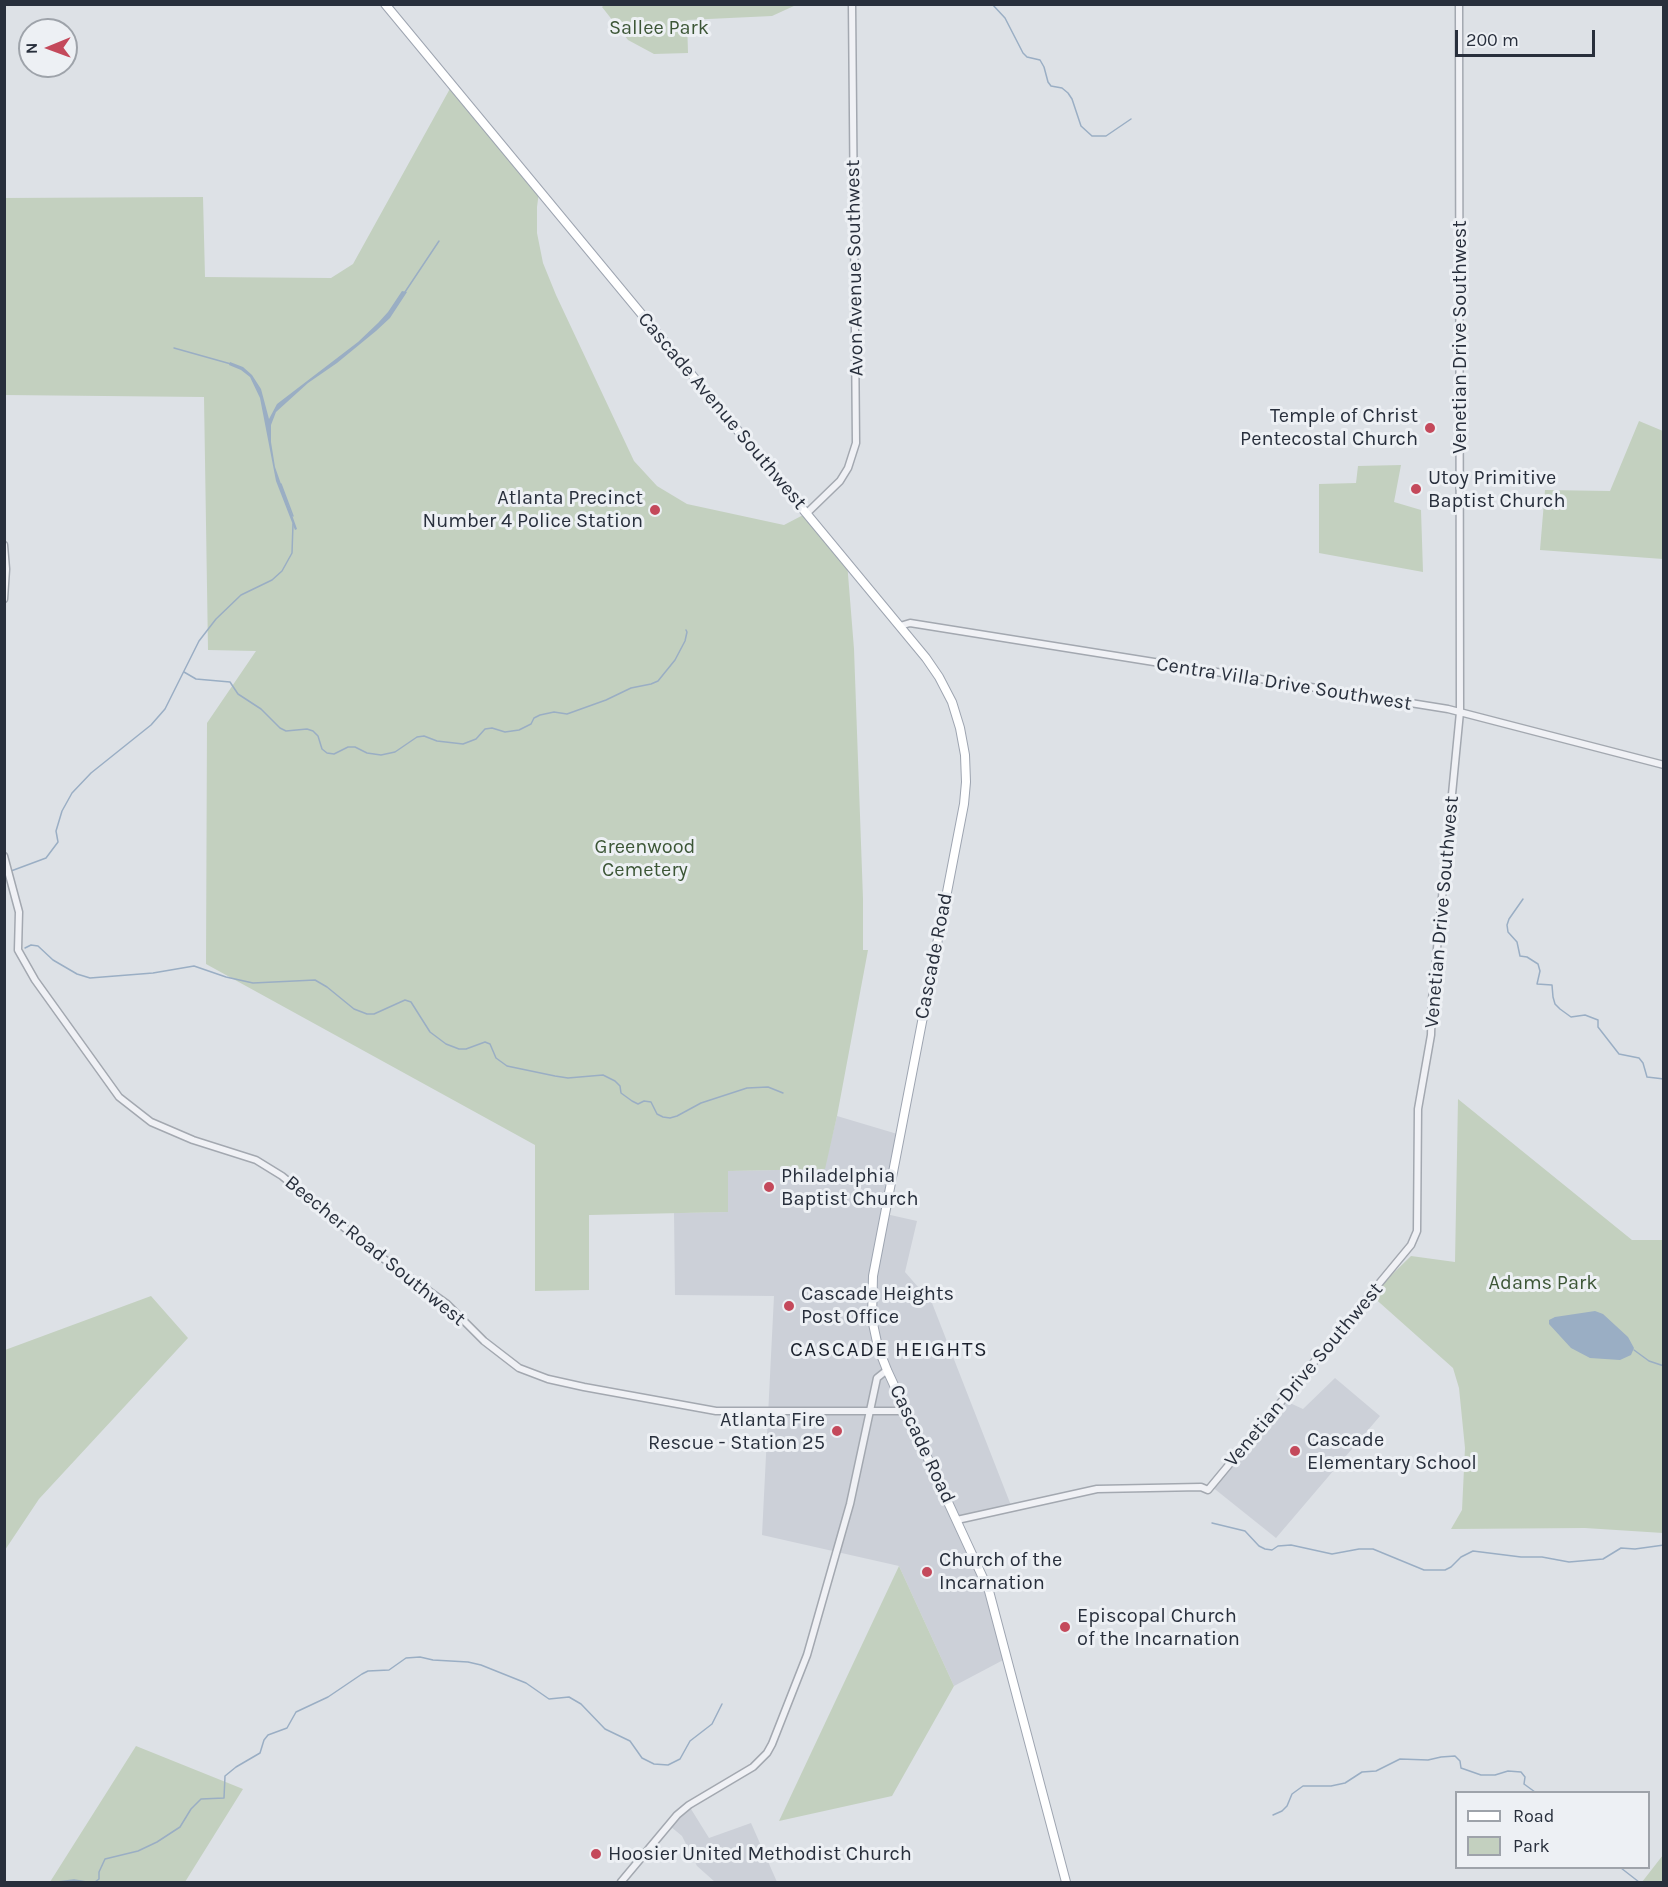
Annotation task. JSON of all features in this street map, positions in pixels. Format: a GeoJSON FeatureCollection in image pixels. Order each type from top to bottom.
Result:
{"type":"FeatureCollection","features":[{"type":"Feature","properties":{"kind":"main road","name":"Cascade Avenue Southwest"},"geometry":{"type":"LineString","coordinates":[[385,4],[807,513],[939,677],[952,702],[965,755],[966,782],[954,855]]}},
{"type":"Feature","properties":{"kind":"main road","name":"Cascade Road"},"geometry":{"type":"LineString","coordinates":[[954,855],[873,1276],[872,1319],[878,1347],[887,1370],[989,1591],[1066,1882]]}},
{"type":"Feature","properties":{"kind":"street","name":"Avon Avenue Southwest"},"geometry":{"type":"LineString","coordinates":[[807,513],[840,481],[848,468],[856,443],[852,4]]}},
{"type":"Feature","properties":{"kind":"street","name":"Venetian Drive Southwest"},"geometry":{"type":"LineString","coordinates":[[957,1520],[1097,1489],[1201,1487],[1208,1490],[1411,1245],[1418,1231],[1418,1109],[1431,1035],[1460,712],[1459,4]]}},
{"type":"Feature","properties":{"kind":"street"},"geometry":{"type":"LineString","coordinates":[[4,545],[6,569],[4,599]]}},
{"type":"Feature","properties":{"kind":"street","name":"Centra Villa Drive Southwest"},"geometry":{"type":"LineString","coordinates":[[900,626],[910,623],[1460,712],[1664,765]]}},
{"type":"Feature","properties":{"kind":"street","name":"Beecher Road Southwest"},"geometry":{"type":"LineString","coordinates":[[4,855],[19,912],[18,950],[98,1070],[119,1097],[151,1122],[193,1140],[256,1160],[282,1176],[370,1249],[447,1304],[484,1341],[519,1368],[530,1374],[575,1385],[716,1412],[905,1411]]}},
{"type":"Feature","properties":{"kind":"street"},"geometry":{"type":"LineString","coordinates":[[621,1882],[677,1815],[688,1805],[753,1767],[767,1753],[772,1744],[807,1655],[850,1504],[877,1378],[887,1370]]}},
{"type":"Feature","properties":{"kind":"shaded area"},"geometry":{"type":"Polygon","coordinates":[[[837,1116],[904,1136],[886,1214],[917,1221],[905,1272],[932,1303],[1012,1508],[955,1521],[978,1561],[1007,1658],[954,1686],[899,1566],[762,1535],[774,1296],[675,1295],[674,1213],[728,1212],[728,1171],[824,1169],[837,1116]]]}},
{"type":"Feature","properties":{"kind":"shaded area","name":"Cascade Elementary School"},"geometry":{"type":"Polygon","coordinates":[[[1335,1378],[1380,1416],[1276,1538],[1211,1486],[1281,1399],[1303,1409],[1335,1378]]]}},
{"type":"Feature","properties":{"kind":"shaded area"},"geometry":{"type":"Polygon","coordinates":[[[691,1809],[709,1838],[751,1823],[777,1882],[715,1882],[697,1866],[682,1836],[670,1826],[691,1809]]]}},
{"type":"Feature","properties":{"kind":"green space","name":"Sallee Park"},"geometry":{"type":"Polygon","coordinates":[[[604,5],[796,5],[772,16],[687,20],[688,53],[654,54],[628,40],[602,7],[604,5]]]}},
{"type":"Feature","properties":{"kind":"green space","name":"Greenwood Cemetery"},"geometry":{"type":"Polygon","coordinates":[[[452,85],[539,192],[537,233],[543,263],[634,461],[657,486],[687,504],[784,525],[807,513],[847,562],[854,649],[863,950],[868,950],[825,1169],[728,1171],[728,1212],[589,1215],[589,1290],[535,1291],[535,1145],[206,964],[207,723],[256,651],[208,650],[204,397],[5,395],[4,198],[203,197],[205,277],[331,278],[353,264],[452,85]]]}},
{"type":"Feature","properties":{"kind":"green space"},"geometry":{"type":"Polygon","coordinates":[[[1639,421],[1663,431],[1663,559],[1540,550],[1545,490],[1610,491],[1639,421]]]}},
{"type":"Feature","properties":{"kind":"green space"},"geometry":{"type":"Polygon","coordinates":[[[1401,465],[1394,502],[1421,510],[1423,572],[1319,553],[1319,484],[1356,483],[1358,466],[1401,465]]]}},
{"type":"Feature","properties":{"kind":"green space","name":"Adams Park"},"geometry":{"type":"Polygon","coordinates":[[[1458,1099],[1632,1240],[1663,1240],[1663,1533],[1585,1528],[1451,1529],[1462,1510],[1465,1448],[1459,1388],[1453,1368],[1371,1295],[1411,1256],[1455,1262],[1458,1099]]]}},
{"type":"Feature","properties":{"kind":"green space"},"geometry":{"type":"Polygon","coordinates":[[[151,1296],[188,1338],[39,1499],[5,1550],[5,1350],[151,1296]]]}},
{"type":"Feature","properties":{"kind":"green space"},"geometry":{"type":"Polygon","coordinates":[[[899,1566],[954,1686],[892,1796],[779,1821],[899,1566]]]}},
{"type":"Feature","properties":{"kind":"green space"},"geometry":{"type":"Polygon","coordinates":[[[136,1746],[243,1789],[185,1882],[50,1882],[136,1746]]]}},
{"type":"Feature","properties":{"kind":"green space"},"geometry":{"type":"Polygon","coordinates":[[[1663,1855],[1663,1882],[1642,1882],[1663,1855]]]}},
{"type":"Feature","properties":{"kind":"water"},"geometry":{"type":"Polygon","coordinates":[[[402,291],[407,292],[390,318],[337,363],[308,383],[276,412],[271,425],[275,467],[297,529],[295,530],[276,481],[260,398],[250,377],[229,365],[230,362],[243,367],[252,375],[261,389],[269,419],[277,404],[358,342],[378,323],[402,291]]]}},
{"type":"Feature","properties":{"kind":"water"},"geometry":{"type":"Polygon","coordinates":[[[1595,1311],[1603,1314],[1628,1337],[1634,1348],[1631,1355],[1620,1360],[1590,1358],[1571,1348],[1549,1324],[1549,1320],[1555,1317],[1595,1311]]]}},
{"type":"Feature","properties":{"kind":"waterway"},"geometry":{"type":"LineString","coordinates":[[992,4],[1005,18],[1023,53],[1027,57],[1040,60],[1051,86],[1062,88],[1068,93],[1081,126],[1092,136],[1106,136],[1131,119]]}},
{"type":"Feature","properties":{"kind":"waterway"},"geometry":{"type":"LineString","coordinates":[[405,292],[439,241]]}},
{"type":"Feature","properties":{"kind":"waterway"},"geometry":{"type":"LineString","coordinates":[[174,348],[231,364]]}},
{"type":"Feature","properties":{"kind":"waterway"},"geometry":{"type":"LineString","coordinates":[[281,484],[293,516]]}},
{"type":"Feature","properties":{"kind":"waterway"},"geometry":{"type":"LineString","coordinates":[[11,871],[46,858],[58,842],[56,831],[62,811],[72,793],[91,773],[151,725],[165,709],[199,641],[216,619],[241,595],[272,580],[282,571],[292,553],[293,524]]}},
{"type":"Feature","properties":{"kind":"waterway"},"geometry":{"type":"LineString","coordinates":[[184,672],[196,679],[230,682],[238,694],[261,709],[280,728],[286,731],[307,729],[313,731],[318,736],[322,749],[327,753],[334,754],[348,747],[355,747],[367,753],[381,755],[395,752],[417,737],[424,736],[437,741],[463,744],[476,739],[485,729],[492,728],[505,732],[519,730],[531,724],[534,718],[540,715],[554,712],[567,714],[631,688],[651,684],[658,681],[675,660],[685,641],[686,630]]}},
{"type":"Feature","properties":{"kind":"waterway"},"geometry":{"type":"LineString","coordinates":[[1523,899],[1509,919],[1508,932],[1517,942],[1520,956],[1527,957],[1538,964],[1540,971],[1537,984],[1552,985],[1555,1004],[1571,1017],[1585,1015],[1598,1020],[1598,1027],[1619,1054],[1639,1058],[1647,1077],[1664,1079]]}},
{"type":"Feature","properties":{"kind":"waterway"},"geometry":{"type":"LineString","coordinates":[[25,948],[31,945],[38,946],[53,960],[77,974],[90,978],[153,973],[194,966],[253,983],[315,980],[354,1009],[367,1014],[374,1014],[405,1000],[411,1002],[430,1032],[446,1044],[466,1049],[485,1042],[490,1044],[496,1058],[507,1066],[555,1076],[568,1078],[603,1075],[615,1081],[620,1086],[621,1093],[632,1101],[638,1104],[644,1101],[651,1102],[657,1114],[663,1117],[677,1116],[701,1103],[747,1088],[768,1087],[783,1093]]}},
{"type":"Feature","properties":{"kind":"waterway"},"geometry":{"type":"LineString","coordinates":[[1634,1350],[1649,1361],[1664,1366]]}},
{"type":"Feature","properties":{"kind":"waterway"},"geometry":{"type":"LineString","coordinates":[[1212,1523],[1245,1531],[1265,1549],[1272,1550],[1278,1546],[1291,1545],[1332,1554],[1373,1549],[1424,1570],[1445,1570],[1473,1551],[1521,1557],[1542,1557],[1569,1562],[1603,1559],[1621,1548],[1635,1549],[1664,1545]]}},
{"type":"Feature","properties":{"kind":"waterway"},"geometry":{"type":"LineString","coordinates":[[95,1882],[99,1879],[99,1872],[105,1859],[138,1851],[157,1842],[180,1827],[191,1809],[201,1799],[224,1798],[225,1776],[260,1753],[268,1735],[287,1728],[296,1712],[328,1697],[368,1671],[389,1670],[406,1658],[420,1657],[481,1665],[526,1683],[549,1699],[569,1697],[581,1704],[605,1729],[630,1741],[642,1758],[654,1764],[668,1765],[680,1759],[690,1741],[712,1724],[722,1704]]}},
{"type":"Feature","properties":{"kind":"waterway"},"geometry":{"type":"LineString","coordinates":[[1273,1815],[1282,1811],[1292,1794],[1303,1786],[1331,1786],[1345,1783],[1362,1772],[1376,1771],[1400,1759],[1428,1760],[1455,1756],[1460,1761],[1461,1768],[1481,1775],[1495,1775],[1508,1771],[1521,1772],[1525,1777],[1524,1784],[1534,1791]]}},
{"type":"Feature","properties":{"kind":"waterway"},"geometry":{"type":"LineString","coordinates":[[1622,1869],[1639,1882]]}},
{"type":"Feature","properties":{"kind":"waterway"},"geometry":{"type":"LineString","coordinates":[[57,1882],[74,1880],[87,1882]]}},
{"type":"Feature","properties":{"kind":"place","name":"Temple of Christ Pentecostal Church"},"geometry":{"type":"Point","coordinates":[1430,428]}},
{"type":"Feature","properties":{"kind":"place","name":"Utoy Primitive Baptist Church"},"geometry":{"type":"Point","coordinates":[1416,489]}},
{"type":"Feature","properties":{"kind":"place","name":"Atlanta Precinct Number 4 Police Station"},"geometry":{"type":"Point","coordinates":[655,510]}},
{"type":"Feature","properties":{"kind":"place","name":"Philadelphia Baptist Church"},"geometry":{"type":"Point","coordinates":[769,1187]}},
{"type":"Feature","properties":{"kind":"place","name":"Cascade Heights Post Office"},"geometry":{"type":"Point","coordinates":[789,1306]}},
{"type":"Feature","properties":{"kind":"place","name":"Atlanta Fire Rescue - Station 25"},"geometry":{"type":"Point","coordinates":[837,1431]}},
{"type":"Feature","properties":{"kind":"place","name":"Cascade Elementary School"},"geometry":{"type":"Point","coordinates":[1295,1451]}},
{"type":"Feature","properties":{"kind":"place","name":"Church of the Incarnation"},"geometry":{"type":"Point","coordinates":[927,1572]}},
{"type":"Feature","properties":{"kind":"place","name":"Episcopal Church of the Incarnation"},"geometry":{"type":"Point","coordinates":[1065,1627]}},
{"type":"Feature","properties":{"kind":"place","name":"Hoosier United Methodist Church"},"geometry":{"type":"Point","coordinates":[596,1854]}},
{"type":"Feature","properties":{"kind":"district","name":"CASCADE HEIGHTS"},"geometry":{"type":"Point","coordinates":[889,1350]}}]}
